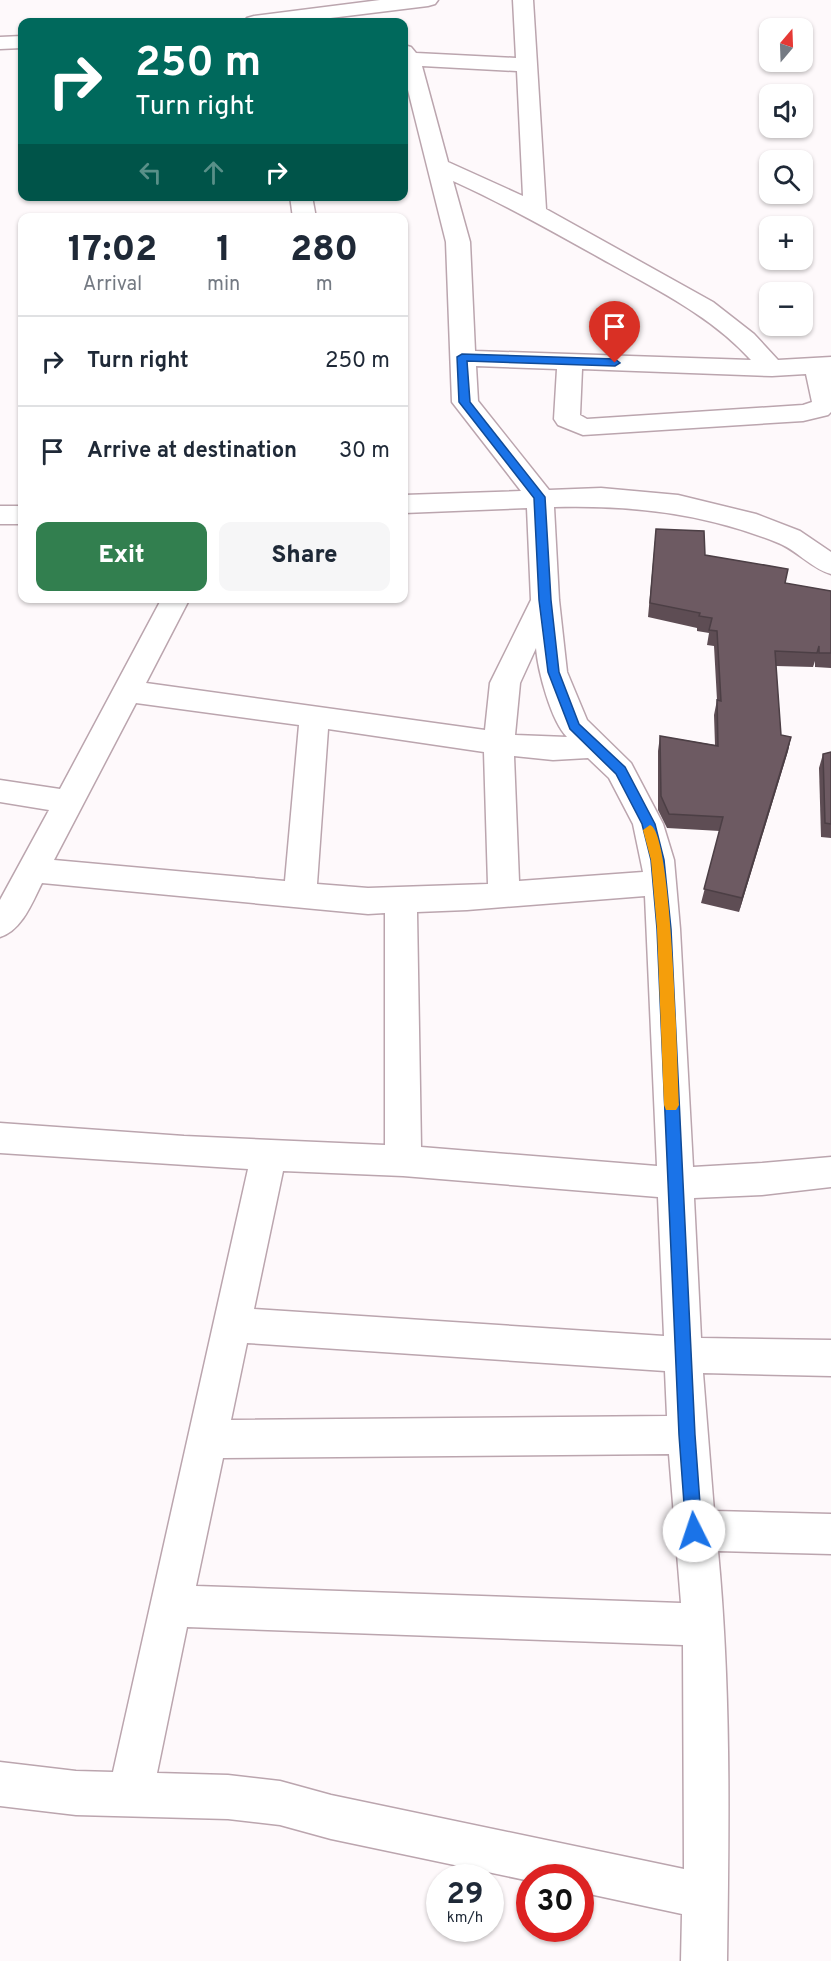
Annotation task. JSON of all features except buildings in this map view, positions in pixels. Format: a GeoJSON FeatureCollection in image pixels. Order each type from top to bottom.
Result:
{"type":"FeatureCollection","features":[{"type":"Feature","properties":{"kind":"street"},"geometry":{"type":"LineString","coordinates":[[281,0],[288,18]]}},
{"type":"Feature","properties":{"kind":"street"},"geometry":{"type":"LineString","coordinates":[[306,18],[428,0]]}},
{"type":"Feature","properties":{"kind":"street"},"geometry":{"type":"LineString","coordinates":[[523,0],[535,212]]}},
{"type":"Feature","properties":{"kind":"street"},"geometry":{"type":"LineString","coordinates":[[358,9],[370,18]]}},
{"type":"Feature","properties":{"kind":"street"},"geometry":{"type":"LineString","coordinates":[[0,43],[18,42]]}},
{"type":"Feature","properties":{"kind":"street"},"geometry":{"type":"LineString","coordinates":[[408,55],[526,65]]}},
{"type":"Feature","properties":{"kind":"street"},"geometry":{"type":"LineString","coordinates":[[408,59],[458,242],[465,402],[540,497],[545,600],[554,672],[574,726],[620,771],[648,824],[658,860],[664,929],[687,1435],[704,1625],[704,1961]]}},
{"type":"Feature","properties":{"kind":"street"},"geometry":{"type":"LineString","coordinates":[[438,166],[512,199],[705,307],[745,339],[772,368]]}},
{"type":"Feature","properties":{"kind":"street"},"geometry":{"type":"LineString","coordinates":[[462,357],[772,368],[824,366],[825,404],[819,409],[803,413],[583,427],[567,420],[570,361]]}},
{"type":"Feature","properties":{"kind":"street"},"geometry":{"type":"LineString","coordinates":[[408,504],[601,496],[667,503],[735,518],[790,537],[831,565]]}},
{"type":"Feature","properties":{"kind":"street"},"geometry":{"type":"LineString","coordinates":[[0,515],[18,515]]}},
{"type":"Feature","properties":{"kind":"street"},"geometry":{"type":"LineString","coordinates":[[504,895],[499,743],[505,683],[545,600]]}},
{"type":"Feature","properties":{"kind":"street"},"geometry":{"type":"LineString","coordinates":[[0,924],[17,901],[173,603]]}},
{"type":"Feature","properties":{"kind":"street"},"geometry":{"type":"LineString","coordinates":[[127,691],[526,748],[575,749],[596,746]]}},
{"type":"Feature","properties":{"kind":"street"},"geometry":{"type":"LineString","coordinates":[[300,895],[314,716]]}},
{"type":"Feature","properties":{"kind":"street"},"geometry":{"type":"LineString","coordinates":[[0,791],[68,802]]}},
{"type":"Feature","properties":{"kind":"street"},"geometry":{"type":"LineString","coordinates":[[32,870],[368,901],[504,895],[659,883]]}},
{"type":"Feature","properties":{"kind":"street"},"geometry":{"type":"LineString","coordinates":[[401,900],[403,1161]]}},
{"type":"Feature","properties":{"kind":"street"},"geometry":{"type":"LineString","coordinates":[[0,1138],[403,1161],[578,1173],[675,1183],[762,1179],[831,1172]]}},
{"type":"Feature","properties":{"kind":"street"},"geometry":{"type":"LineString","coordinates":[[130,1795],[269,1155]]}},
{"type":"Feature","properties":{"kind":"street"},"geometry":{"type":"LineString","coordinates":[[232,1325],[684,1355],[831,1358]]}},
{"type":"Feature","properties":{"kind":"street"},"geometry":{"type":"LineString","coordinates":[[207,1439],[687,1435]]}},
{"type":"Feature","properties":{"kind":"street"},"geometry":{"type":"LineString","coordinates":[[694,1531],[831,1534]]}},
{"type":"Feature","properties":{"kind":"street"},"geometry":{"type":"LineString","coordinates":[[172,1606],[704,1625]]}},
{"type":"Feature","properties":{"kind":"street"},"geometry":{"type":"LineString","coordinates":[[0,1784],[76,1793],[228,1797],[280,1803],[331,1817],[705,1896]]}},
{"type":"Feature","properties":{"kind":"slow traffic"},"geometry":{"type":"LineString","coordinates":[[650,830],[658,860],[664,929],[671,1105]]}},
{"type":"Feature","properties":{"kind":"route"},"geometry":{"type":"LineString","coordinates":[[615,363],[462,357],[465,402],[540,497],[545,600],[554,672],[574,726],[620,771],[648,824],[658,860],[664,929],[687,1435],[694,1531]]}}]}
